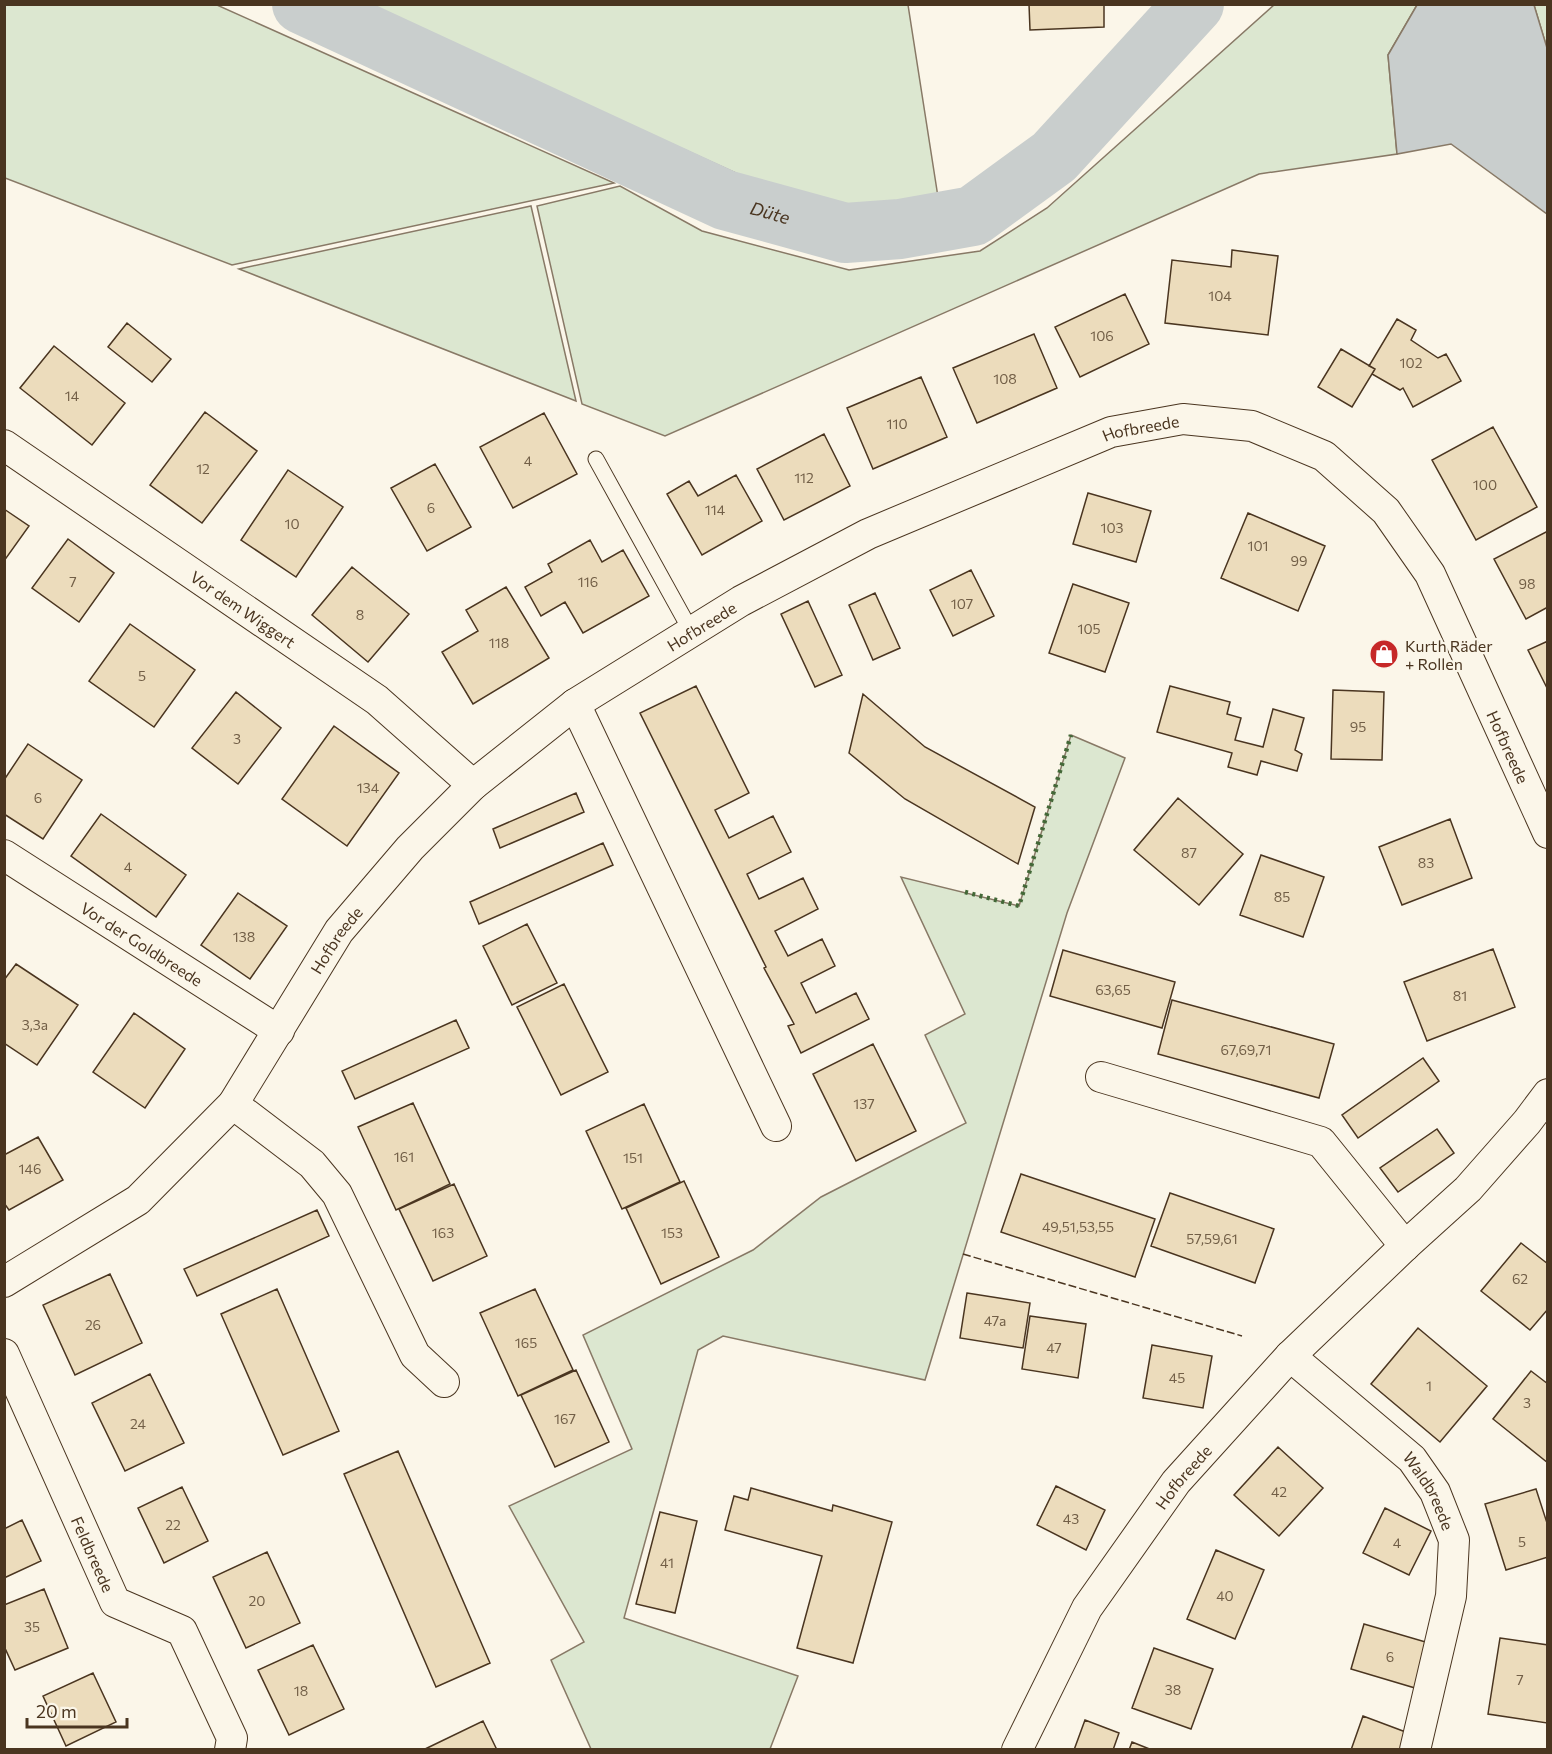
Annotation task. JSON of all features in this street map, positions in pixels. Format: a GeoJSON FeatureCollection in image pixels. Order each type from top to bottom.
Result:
{"type":"FeatureCollection","features":[{"type":"Feature","properties":{"kind":"street","name":"Hofbreede"},"geometry":{"type":"LineString","coordinates":[[4,1282],[138,1200],[233,1104],[339,931],[410,848],[473,785],[575,704],[741,601],[868,534],[1111,432],[1183,418],[1252,426],[1324,456],[1386,511],[1430,574],[1548,833]]}},
{"type":"Feature","properties":{"kind":"street","name":"Vor dem Wiggert"},"geometry":{"type":"LineString","coordinates":[[4,445],[376,700],[473,785]]}},
{"type":"Feature","properties":{"kind":"street"},"geometry":{"type":"LineString","coordinates":[[575,704],[776,1126]]}},
{"type":"Feature","properties":{"kind":"street","name":"Vor der Goldbreede"},"geometry":{"type":"LineString","coordinates":[[4,855],[279,1031]]}},
{"type":"Feature","properties":{"kind":"street"},"geometry":{"type":"LineString","coordinates":[[1101,1077],[1321,1142],[1405,1246]]}},
{"type":"Feature","properties":{"kind":"street","name":"Hofbreede"},"geometry":{"type":"LineString","coordinates":[[1017,1749],[1087,1608],[1176,1482],[1290,1356],[1468,1189],[1527,1122],[1548,1094]]}},
{"type":"Feature","properties":{"kind":"street"},"geometry":{"type":"LineString","coordinates":[[233,1104],[312,1164],[337,1194],[414,1355],[444,1382]]}},
{"type":"Feature","properties":{"kind":"street","name":"Feldbreede"},"geometry":{"type":"LineString","coordinates":[[4,1354],[115,1602],[182,1631],[232,1738],[230,1749]]}},
{"type":"Feature","properties":{"kind":"street","name":"Waldbreede"},"geometry":{"type":"LineString","coordinates":[[1290,1356],[1412,1459],[1435,1492],[1454,1540],[1450,1596],[1415,1749]]}},
{"type":"Feature","properties":{"kind":"lane"},"geometry":{"type":"LineString","coordinates":[[596,459],[691,631]]}},
{"type":"Feature","properties":{"kind":"green space"},"geometry":{"type":"Polygon","coordinates":[[[4,5],[217,5],[614,183],[232,265],[5,178],[4,5]]]}},
{"type":"Feature","properties":{"kind":"green space"},"geometry":{"type":"Polygon","coordinates":[[[364,5],[908,5],[938,197],[852,206],[740,175],[364,5]]]}},
{"type":"Feature","properties":{"kind":"green space"},"geometry":{"type":"Polygon","coordinates":[[[1274,5],[1417,5],[1388,55],[1397,154],[1259,174],[665,436],[582,404],[537,206],[620,186],[702,231],[849,270],[980,251],[1047,208],[1274,5]]]}},
{"type":"Feature","properties":{"kind":"green space"},"geometry":{"type":"Polygon","coordinates":[[[1534,5],[1547,5],[1547,48],[1534,5]]]}},
{"type":"Feature","properties":{"kind":"green space"},"geometry":{"type":"Polygon","coordinates":[[[531,206],[576,401],[239,269],[531,206]]]}},
{"type":"Feature","properties":{"kind":"green space"},"geometry":{"type":"Polygon","coordinates":[[[1071,735],[1125,758],[1067,913],[925,1380],[723,1336],[698,1350],[624,1618],[798,1676],[770,1749],[591,1749],[551,1660],[584,1642],[509,1506],[632,1449],[583,1335],[753,1250],[821,1197],[966,1123],[925,1035],[965,1014],[901,877],[1019,906],[1071,735]]]}},
{"type":"Feature","properties":{"kind":"shaded area"},"geometry":{"type":"Polygon","coordinates":[[[1417,5],[1534,5],[1547,48],[1547,214],[1451,144],[1397,154],[1388,55],[1417,5]]]}},
{"type":"Feature","properties":{"kind":"building"},"geometry":{"type":"Polygon","coordinates":[[[1029,4],[1104,4],[1104,27],[1030,30],[1029,4]]]}},
{"type":"Feature","properties":{"kind":"building"},"geometry":{"type":"Polygon","coordinates":[[[1232,250],[1278,256],[1268,335],[1165,323],[1172,260],[1231,267],[1232,250]]]}},
{"type":"Feature","properties":{"kind":"building"},"geometry":{"type":"Polygon","coordinates":[[[1125,294],[1149,344],[1080,377],[1055,327],[1125,294]]]}},
{"type":"Feature","properties":{"kind":"building"},"geometry":{"type":"Polygon","coordinates":[[[1397,319],[1416,330],[1411,340],[1438,358],[1446,354],[1461,381],[1413,407],[1403,388],[1400,390],[1372,374],[1375,369],[1369,366],[1397,319]]]}},
{"type":"Feature","properties":{"kind":"building"},"geometry":{"type":"Polygon","coordinates":[[[127,323],[171,359],[152,382],[108,347],[127,323]]]}},
{"type":"Feature","properties":{"kind":"building"},"geometry":{"type":"Polygon","coordinates":[[[1034,334],[1057,388],[977,423],[953,368],[1034,334]]]}},
{"type":"Feature","properties":{"kind":"building"},"geometry":{"type":"Polygon","coordinates":[[[54,346],[125,403],[92,445],[20,388],[54,346]]]}},
{"type":"Feature","properties":{"kind":"building"},"geometry":{"type":"Polygon","coordinates":[[[1341,349],[1375,369],[1352,407],[1318,387],[1341,349]]]}},
{"type":"Feature","properties":{"kind":"building"},"geometry":{"type":"Polygon","coordinates":[[[921,377],[947,437],[873,469],[847,408],[921,377]]]}},
{"type":"Feature","properties":{"kind":"building"},"geometry":{"type":"Polygon","coordinates":[[[205,412],[257,451],[202,523],[150,485],[205,412]]]}},
{"type":"Feature","properties":{"kind":"building"},"geometry":{"type":"Polygon","coordinates":[[[544,413],[577,474],[513,508],[480,447],[544,413]]]}},
{"type":"Feature","properties":{"kind":"building"},"geometry":{"type":"Polygon","coordinates":[[[1493,427],[1537,507],[1476,540],[1432,460],[1493,427]]]}},
{"type":"Feature","properties":{"kind":"building"},"geometry":{"type":"Polygon","coordinates":[[[824,434],[850,486],[784,520],[757,469],[824,434]]]}},
{"type":"Feature","properties":{"kind":"building"},"geometry":{"type":"Polygon","coordinates":[[[435,464],[471,527],[427,551],[391,488],[435,464]]]}},
{"type":"Feature","properties":{"kind":"building"},"geometry":{"type":"Polygon","coordinates":[[[288,470],[343,507],[296,577],[241,540],[288,470]]]}},
{"type":"Feature","properties":{"kind":"building"},"geometry":{"type":"Polygon","coordinates":[[[736,475],[762,521],[702,555],[667,494],[689,481],[698,496],[736,475]]]}},
{"type":"Feature","properties":{"kind":"building"},"geometry":{"type":"Polygon","coordinates":[[[1088,493],[1151,511],[1136,562],[1073,544],[1088,493]]]}},
{"type":"Feature","properties":{"kind":"building"},"geometry":{"type":"Polygon","coordinates":[[[4,509],[29,526],[4,561],[4,509]]]}},
{"type":"Feature","properties":{"kind":"building"},"geometry":{"type":"Polygon","coordinates":[[[1248,513],[1325,546],[1298,611],[1221,578],[1248,513]]]}},
{"type":"Feature","properties":{"kind":"building"},"geometry":{"type":"Polygon","coordinates":[[[1548,531],[1548,607],[1526,619],[1494,559],[1548,531]]]}},
{"type":"Feature","properties":{"kind":"building"},"geometry":{"type":"Polygon","coordinates":[[[68,539],[114,573],[79,622],[32,588],[68,539]]]}},
{"type":"Feature","properties":{"kind":"building"},"geometry":{"type":"Polygon","coordinates":[[[590,540],[602,562],[623,550],[649,596],[583,633],[565,602],[541,616],[525,587],[552,572],[548,564],[590,540]]]}},
{"type":"Feature","properties":{"kind":"building"},"geometry":{"type":"Polygon","coordinates":[[[352,567],[409,614],[368,662],[312,615],[352,567]]]}},
{"type":"Feature","properties":{"kind":"building"},"geometry":{"type":"Polygon","coordinates":[[[971,570],[994,616],[953,636],[930,590],[971,570]]]}},
{"type":"Feature","properties":{"kind":"building"},"geometry":{"type":"Polygon","coordinates":[[[1073,584],[1129,603],[1105,672],[1049,653],[1073,584]]]}},
{"type":"Feature","properties":{"kind":"building"},"geometry":{"type":"Polygon","coordinates":[[[506,587],[549,658],[473,704],[442,652],[478,631],[466,610],[506,587]]]}},
{"type":"Feature","properties":{"kind":"building"},"geometry":{"type":"Polygon","coordinates":[[[875,593],[900,648],[873,660],[849,605],[875,593]]]}},
{"type":"Feature","properties":{"kind":"building"},"geometry":{"type":"Polygon","coordinates":[[[808,601],[842,675],[815,687],[781,614],[808,601]]]}},
{"type":"Feature","properties":{"kind":"building"},"geometry":{"type":"Polygon","coordinates":[[[130,624],[195,670],[154,727],[89,681],[130,624]]]}},
{"type":"Feature","properties":{"kind":"building"},"geometry":{"type":"Polygon","coordinates":[[[1548,641],[1548,690],[1528,650],[1548,641]]]}},
{"type":"Feature","properties":{"kind":"building"},"geometry":{"type":"Polygon","coordinates":[[[696,686],[749,793],[715,810],[729,838],[773,816],[791,852],[747,874],[759,899],[803,878],[818,909],[775,931],[788,956],[822,939],[835,966],[801,983],[816,1013],[856,993],[869,1019],[801,1053],[788,1026],[794,1024],[764,968],[766,967],[640,713],[696,686]]]}},
{"type":"Feature","properties":{"kind":"building"},"geometry":{"type":"Polygon","coordinates":[[[1170,686],[1230,702],[1227,714],[1241,718],[1235,740],[1263,747],[1273,709],[1304,718],[1295,750],[1302,754],[1297,771],[1261,761],[1257,775],[1228,767],[1232,753],[1157,732],[1170,686]]]}},
{"type":"Feature","properties":{"kind":"building"},"geometry":{"type":"Polygon","coordinates":[[[1333,690],[1384,692],[1382,760],[1331,759],[1333,690]]]}},
{"type":"Feature","properties":{"kind":"building"},"geometry":{"type":"Polygon","coordinates":[[[236,692],[281,728],[238,784],[192,748],[236,692]]]}},
{"type":"Feature","properties":{"kind":"building"},"geometry":{"type":"Polygon","coordinates":[[[863,694],[925,747],[1035,807],[1018,864],[905,799],[849,753],[863,694]]]}},
{"type":"Feature","properties":{"kind":"building"},"geometry":{"type":"Polygon","coordinates":[[[334,726],[399,773],[347,846],[282,799],[334,726]]]}},
{"type":"Feature","properties":{"kind":"building"},"geometry":{"type":"Polygon","coordinates":[[[28,744],[82,780],[43,839],[4,814],[4,780],[28,744]]]}},
{"type":"Feature","properties":{"kind":"building"},"geometry":{"type":"Polygon","coordinates":[[[576,793],[584,812],[500,848],[493,829],[576,793]]]}},
{"type":"Feature","properties":{"kind":"building"},"geometry":{"type":"Polygon","coordinates":[[[1178,798],[1243,854],[1199,905],[1134,850],[1178,798]]]}},
{"type":"Feature","properties":{"kind":"building"},"geometry":{"type":"Polygon","coordinates":[[[101,814],[186,875],[156,917],[71,856],[101,814]]]}},
{"type":"Feature","properties":{"kind":"building"},"geometry":{"type":"Polygon","coordinates":[[[1450,819],[1472,878],[1402,905],[1379,847],[1450,819]]]}},
{"type":"Feature","properties":{"kind":"building"},"geometry":{"type":"Polygon","coordinates":[[[603,843],[613,865],[479,924],[470,902],[603,843]]]}},
{"type":"Feature","properties":{"kind":"building"},"geometry":{"type":"Polygon","coordinates":[[[1261,855],[1324,877],[1303,937],[1240,915],[1261,855]]]}},
{"type":"Feature","properties":{"kind":"building"},"geometry":{"type":"Polygon","coordinates":[[[238,893],[287,926],[250,979],[201,945],[238,893]]]}},
{"type":"Feature","properties":{"kind":"building"},"geometry":{"type":"Polygon","coordinates":[[[527,924],[557,983],[512,1005],[483,946],[527,924]]]}},
{"type":"Feature","properties":{"kind":"building"},"geometry":{"type":"Polygon","coordinates":[[[1493,949],[1515,1007],[1427,1041],[1404,982],[1493,949]]]}},
{"type":"Feature","properties":{"kind":"building"},"geometry":{"type":"Polygon","coordinates":[[[1063,950],[1175,982],[1162,1028],[1050,996],[1063,950]]]}},
{"type":"Feature","properties":{"kind":"building"},"geometry":{"type":"Polygon","coordinates":[[[16,964],[78,1005],[37,1065],[4,1043],[4,980],[16,964]]]}},
{"type":"Feature","properties":{"kind":"building"},"geometry":{"type":"Polygon","coordinates":[[[564,984],[608,1072],[561,1095],[517,1007],[564,984]]]}},
{"type":"Feature","properties":{"kind":"building"},"geometry":{"type":"Polygon","coordinates":[[[1172,1000],[1334,1044],[1319,1098],[1158,1054],[1172,1000]]]}},
{"type":"Feature","properties":{"kind":"building"},"geometry":{"type":"Polygon","coordinates":[[[134,1013],[185,1049],[145,1108],[93,1072],[134,1013]]]}},
{"type":"Feature","properties":{"kind":"building"},"geometry":{"type":"Polygon","coordinates":[[[456,1020],[469,1048],[355,1099],[342,1071],[456,1020]]]}},
{"type":"Feature","properties":{"kind":"building"},"geometry":{"type":"Polygon","coordinates":[[[873,1044],[916,1131],[856,1161],[813,1074],[873,1044]]]}},
{"type":"Feature","properties":{"kind":"building"},"geometry":{"type":"Polygon","coordinates":[[[1423,1058],[1439,1081],[1358,1138],[1342,1115],[1423,1058]]]}},
{"type":"Feature","properties":{"kind":"building"},"geometry":{"type":"Polygon","coordinates":[[[413,1103],[450,1184],[396,1210],[358,1127],[413,1103]]]}},
{"type":"Feature","properties":{"kind":"building"},"geometry":{"type":"Polygon","coordinates":[[[644,1104],[680,1182],[622,1209],[586,1131],[644,1104]]]}},
{"type":"Feature","properties":{"kind":"building"},"geometry":{"type":"Polygon","coordinates":[[[1437,1129],[1454,1153],[1398,1192],[1380,1168],[1437,1129]]]}},
{"type":"Feature","properties":{"kind":"building"},"geometry":{"type":"Polygon","coordinates":[[[38,1137],[63,1180],[9,1210],[4,1203],[4,1155],[38,1137]]]}},
{"type":"Feature","properties":{"kind":"building"},"geometry":{"type":"Polygon","coordinates":[[[1021,1174],[1155,1219],[1135,1277],[1001,1232],[1021,1174]]]}},
{"type":"Feature","properties":{"kind":"building"},"geometry":{"type":"Polygon","coordinates":[[[684,1181],[719,1257],[661,1284],[626,1208],[684,1181]]]}},
{"type":"Feature","properties":{"kind":"building"},"geometry":{"type":"Polygon","coordinates":[[[454,1184],[487,1256],[433,1281],[399,1209],[454,1184]]]}},
{"type":"Feature","properties":{"kind":"building"},"geometry":{"type":"Polygon","coordinates":[[[1170,1193],[1274,1229],[1255,1283],[1151,1246],[1170,1193]]]}},
{"type":"Feature","properties":{"kind":"building"},"geometry":{"type":"Polygon","coordinates":[[[317,1210],[329,1236],[197,1296],[184,1269],[317,1210]]]}},
{"type":"Feature","properties":{"kind":"building"},"geometry":{"type":"Polygon","coordinates":[[[1521,1243],[1548,1264],[1548,1309],[1530,1330],[1481,1291],[1521,1243]]]}},
{"type":"Feature","properties":{"kind":"building"},"geometry":{"type":"Polygon","coordinates":[[[110,1274],[142,1343],[75,1375],[43,1305],[110,1274]]]}},
{"type":"Feature","properties":{"kind":"building"},"geometry":{"type":"Polygon","coordinates":[[[277,1289],[339,1431],[283,1455],[221,1314],[277,1289]]]}},
{"type":"Feature","properties":{"kind":"building"},"geometry":{"type":"Polygon","coordinates":[[[535,1289],[573,1370],[518,1396],[480,1313],[535,1289]]]}},
{"type":"Feature","properties":{"kind":"building"},"geometry":{"type":"Polygon","coordinates":[[[967,1293],[1030,1303],[1023,1348],[960,1338],[967,1293]]]}},
{"type":"Feature","properties":{"kind":"building"},"geometry":{"type":"Polygon","coordinates":[[[1030,1316],[1086,1324],[1078,1378],[1022,1369],[1030,1316]]]}},
{"type":"Feature","properties":{"kind":"building"},"geometry":{"type":"Polygon","coordinates":[[[1418,1328],[1487,1386],[1440,1442],[1371,1384],[1418,1328]]]}},
{"type":"Feature","properties":{"kind":"building"},"geometry":{"type":"Polygon","coordinates":[[[1152,1345],[1212,1356],[1203,1408],[1143,1398],[1152,1345]]]}},
{"type":"Feature","properties":{"kind":"building"},"geometry":{"type":"Polygon","coordinates":[[[576,1370],[609,1442],[555,1467],[521,1395],[576,1370]]]}},
{"type":"Feature","properties":{"kind":"building"},"geometry":{"type":"Polygon","coordinates":[[[1531,1371],[1548,1384],[1548,1463],[1493,1419],[1531,1371]]]}},
{"type":"Feature","properties":{"kind":"building"},"geometry":{"type":"Polygon","coordinates":[[[150,1374],[184,1443],[125,1471],[92,1403],[150,1374]]]}},
{"type":"Feature","properties":{"kind":"building"},"geometry":{"type":"Polygon","coordinates":[[[1278,1447],[1323,1488],[1279,1536],[1234,1495],[1278,1447]]]}},
{"type":"Feature","properties":{"kind":"building"},"geometry":{"type":"Polygon","coordinates":[[[398,1451],[490,1663],[436,1687],[344,1474],[398,1451]]]}},
{"type":"Feature","properties":{"kind":"building"},"geometry":{"type":"Polygon","coordinates":[[[1056,1486],[1105,1510],[1086,1550],[1037,1525],[1056,1486]]]}},
{"type":"Feature","properties":{"kind":"building"},"geometry":{"type":"Polygon","coordinates":[[[182,1487],[208,1541],[164,1563],[138,1508],[182,1487]]]}},
{"type":"Feature","properties":{"kind":"building"},"geometry":{"type":"Polygon","coordinates":[[[751,1488],[832,1511],[833,1505],[892,1522],[853,1663],[797,1648],[822,1556],[725,1530],[734,1496],[748,1500],[751,1488]]]}},
{"type":"Feature","properties":{"kind":"building"},"geometry":{"type":"Polygon","coordinates":[[[1536,1489],[1548,1526],[1548,1557],[1506,1570],[1485,1504],[1536,1489]]]}},
{"type":"Feature","properties":{"kind":"building"},"geometry":{"type":"Polygon","coordinates":[[[1385,1508],[1431,1531],[1409,1575],[1363,1553],[1385,1508]]]}},
{"type":"Feature","properties":{"kind":"building"},"geometry":{"type":"Polygon","coordinates":[[[660,1512],[697,1521],[675,1613],[636,1604],[660,1512]]]}},
{"type":"Feature","properties":{"kind":"building"},"geometry":{"type":"Polygon","coordinates":[[[22,1520],[41,1561],[4,1578],[4,1529],[22,1520]]]}},
{"type":"Feature","properties":{"kind":"building"},"geometry":{"type":"Polygon","coordinates":[[[1216,1550],[1264,1570],[1235,1639],[1187,1619],[1216,1550]]]}},
{"type":"Feature","properties":{"kind":"building"},"geometry":{"type":"Polygon","coordinates":[[[267,1552],[300,1623],[246,1648],[213,1577],[267,1552]]]}},
{"type":"Feature","properties":{"kind":"building"},"geometry":{"type":"Polygon","coordinates":[[[44,1589],[68,1648],[15,1670],[4,1646],[4,1605],[44,1589]]]}},
{"type":"Feature","properties":{"kind":"building"},"geometry":{"type":"Polygon","coordinates":[[[1364,1624],[1429,1643],[1415,1688],[1351,1669],[1364,1624]]]}},
{"type":"Feature","properties":{"kind":"building"},"geometry":{"type":"Polygon","coordinates":[[[1500,1638],[1548,1645],[1547,1723],[1488,1714],[1500,1638]]]}},
{"type":"Feature","properties":{"kind":"building"},"geometry":{"type":"Polygon","coordinates":[[[313,1645],[344,1709],[289,1735],[258,1670],[313,1645]]]}},
{"type":"Feature","properties":{"kind":"building"},"geometry":{"type":"Polygon","coordinates":[[[1154,1648],[1213,1669],[1191,1729],[1132,1708],[1154,1648]]]}},
{"type":"Feature","properties":{"kind":"building"},"geometry":{"type":"Polygon","coordinates":[[[93,1673],[116,1722],[66,1746],[43,1696],[93,1673]]]}},
{"type":"Feature","properties":{"kind":"building"},"geometry":{"type":"Polygon","coordinates":[[[1363,1716],[1411,1734],[1405,1750],[1351,1750],[1363,1716]]]}},
{"type":"Feature","properties":{"kind":"building"},"geometry":{"type":"Polygon","coordinates":[[[1085,1720],[1119,1733],[1113,1750],[1074,1750],[1085,1720]]]}},
{"type":"Feature","properties":{"kind":"building"},"geometry":{"type":"Polygon","coordinates":[[[483,1721],[497,1750],[423,1750],[483,1721]]]}},
{"type":"Feature","properties":{"kind":"building"},"geometry":{"type":"Polygon","coordinates":[[[1132,1742],[1152,1750],[1129,1750],[1132,1742]]]}},
{"type":"Feature","properties":{"kind":"waterway","name":"Düte"},"geometry":{"type":"LineString","coordinates":[[302,4],[725,200],[845,233],[900,229],[973,216],[1054,157],[1194,4]]}},
{"type":"Feature","properties":{"kind":"hedge"},"geometry":{"type":"LineString","coordinates":[[965,892],[1019,906],[1071,735]]}},
{"type":"Feature","properties":{"kind":"fence"},"geometry":{"type":"LineString","coordinates":[[963,1254],[1242,1336]]}},
{"type":"Feature","properties":{"kind":"place","name":"Kurth Räder + Rollen"},"geometry":{"type":"Point","coordinates":[1384,654]}}]}
